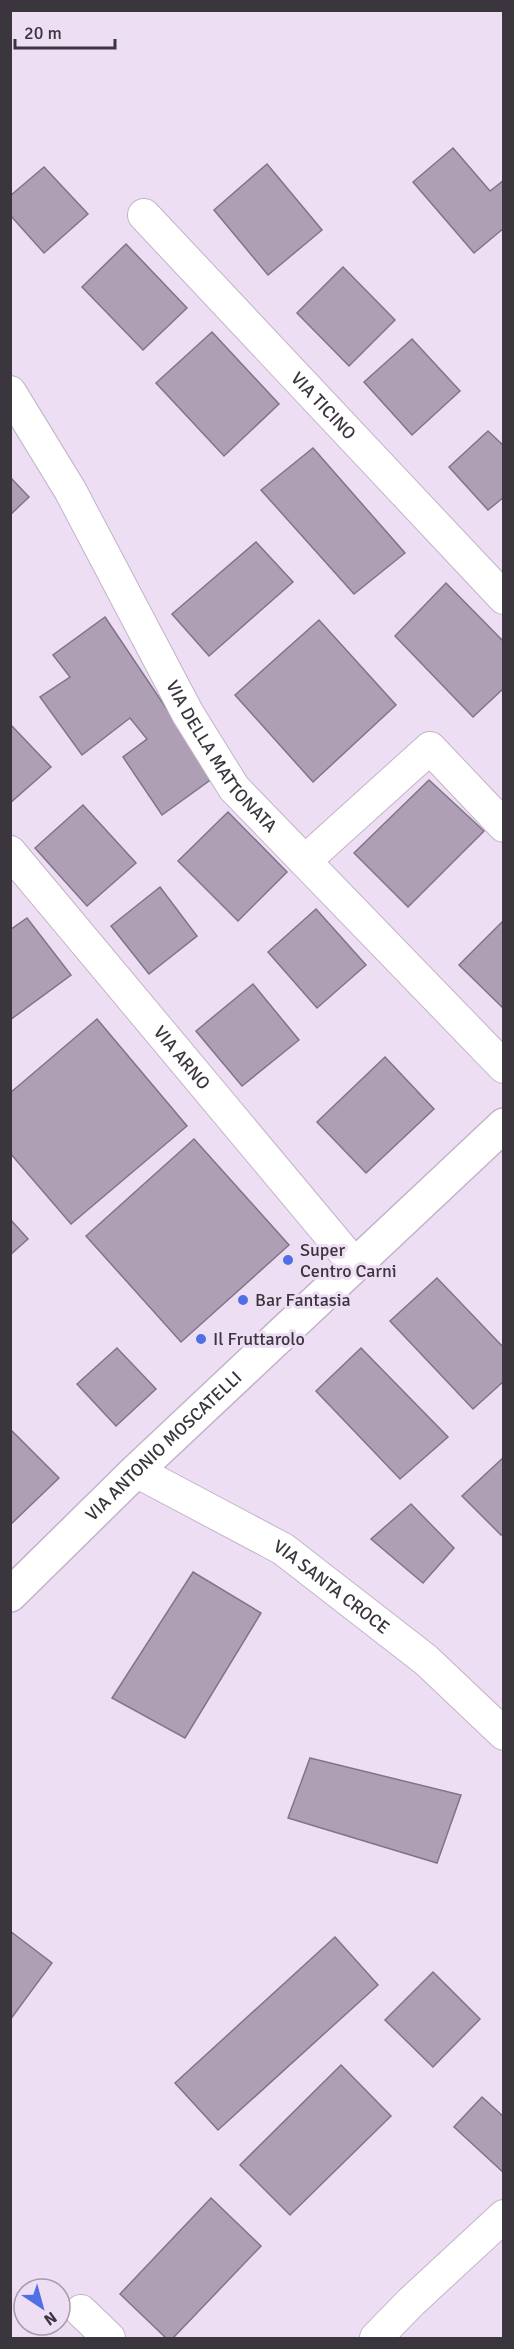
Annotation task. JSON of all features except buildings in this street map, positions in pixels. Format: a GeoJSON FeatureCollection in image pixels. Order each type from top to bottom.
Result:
{"type":"FeatureCollection","features":[{"type":"Feature","properties":{"kind":"street","name":"VIA TICINO"},"geometry":{"type":"LineString","coordinates":[[144,215],[504,598]]}},
{"type":"Feature","properties":{"kind":"street","name":"VIA DELLA MATTONATA"},"geometry":{"type":"LineString","coordinates":[[10,392],[70,490],[188,714],[234,788],[504,1067]]}},
{"type":"Feature","properties":{"kind":"street"},"geometry":{"type":"LineString","coordinates":[[305,861],[430,748],[504,826]]}},
{"type":"Feature","properties":{"kind":"street","name":"VIA ARNO"},"geometry":{"type":"LineString","coordinates":[[10,852],[355,1265]]}},
{"type":"Feature","properties":{"kind":"street","name":"VIA ANTONIO MOSCATELLI"},"geometry":{"type":"LineString","coordinates":[[10,1596],[136,1471],[504,1125]]}},
{"type":"Feature","properties":{"kind":"street","name":"VIA SANTA CROCE"},"geometry":{"type":"LineString","coordinates":[[136,1471],[283,1549],[426,1660],[504,1734]]}},
{"type":"Feature","properties":{"kind":"street"},"geometry":{"type":"LineString","coordinates":[[376,2338],[411,2302],[504,2216]]}},
{"type":"Feature","properties":{"kind":"street"},"geometry":{"type":"LineString","coordinates":[[81,2311],[109,2338]]}},
{"type":"Feature","properties":{"kind":"place","name":"Super Centro Carni"},"geometry":{"type":"Point","coordinates":[288,1260]}},
{"type":"Feature","properties":{"kind":"place","name":"Bar Fantasia"},"geometry":{"type":"Point","coordinates":[243,1300]}},
{"type":"Feature","properties":{"kind":"place","name":"Il Fruttarolo"},"geometry":{"type":"Point","coordinates":[201,1339]}}]}
